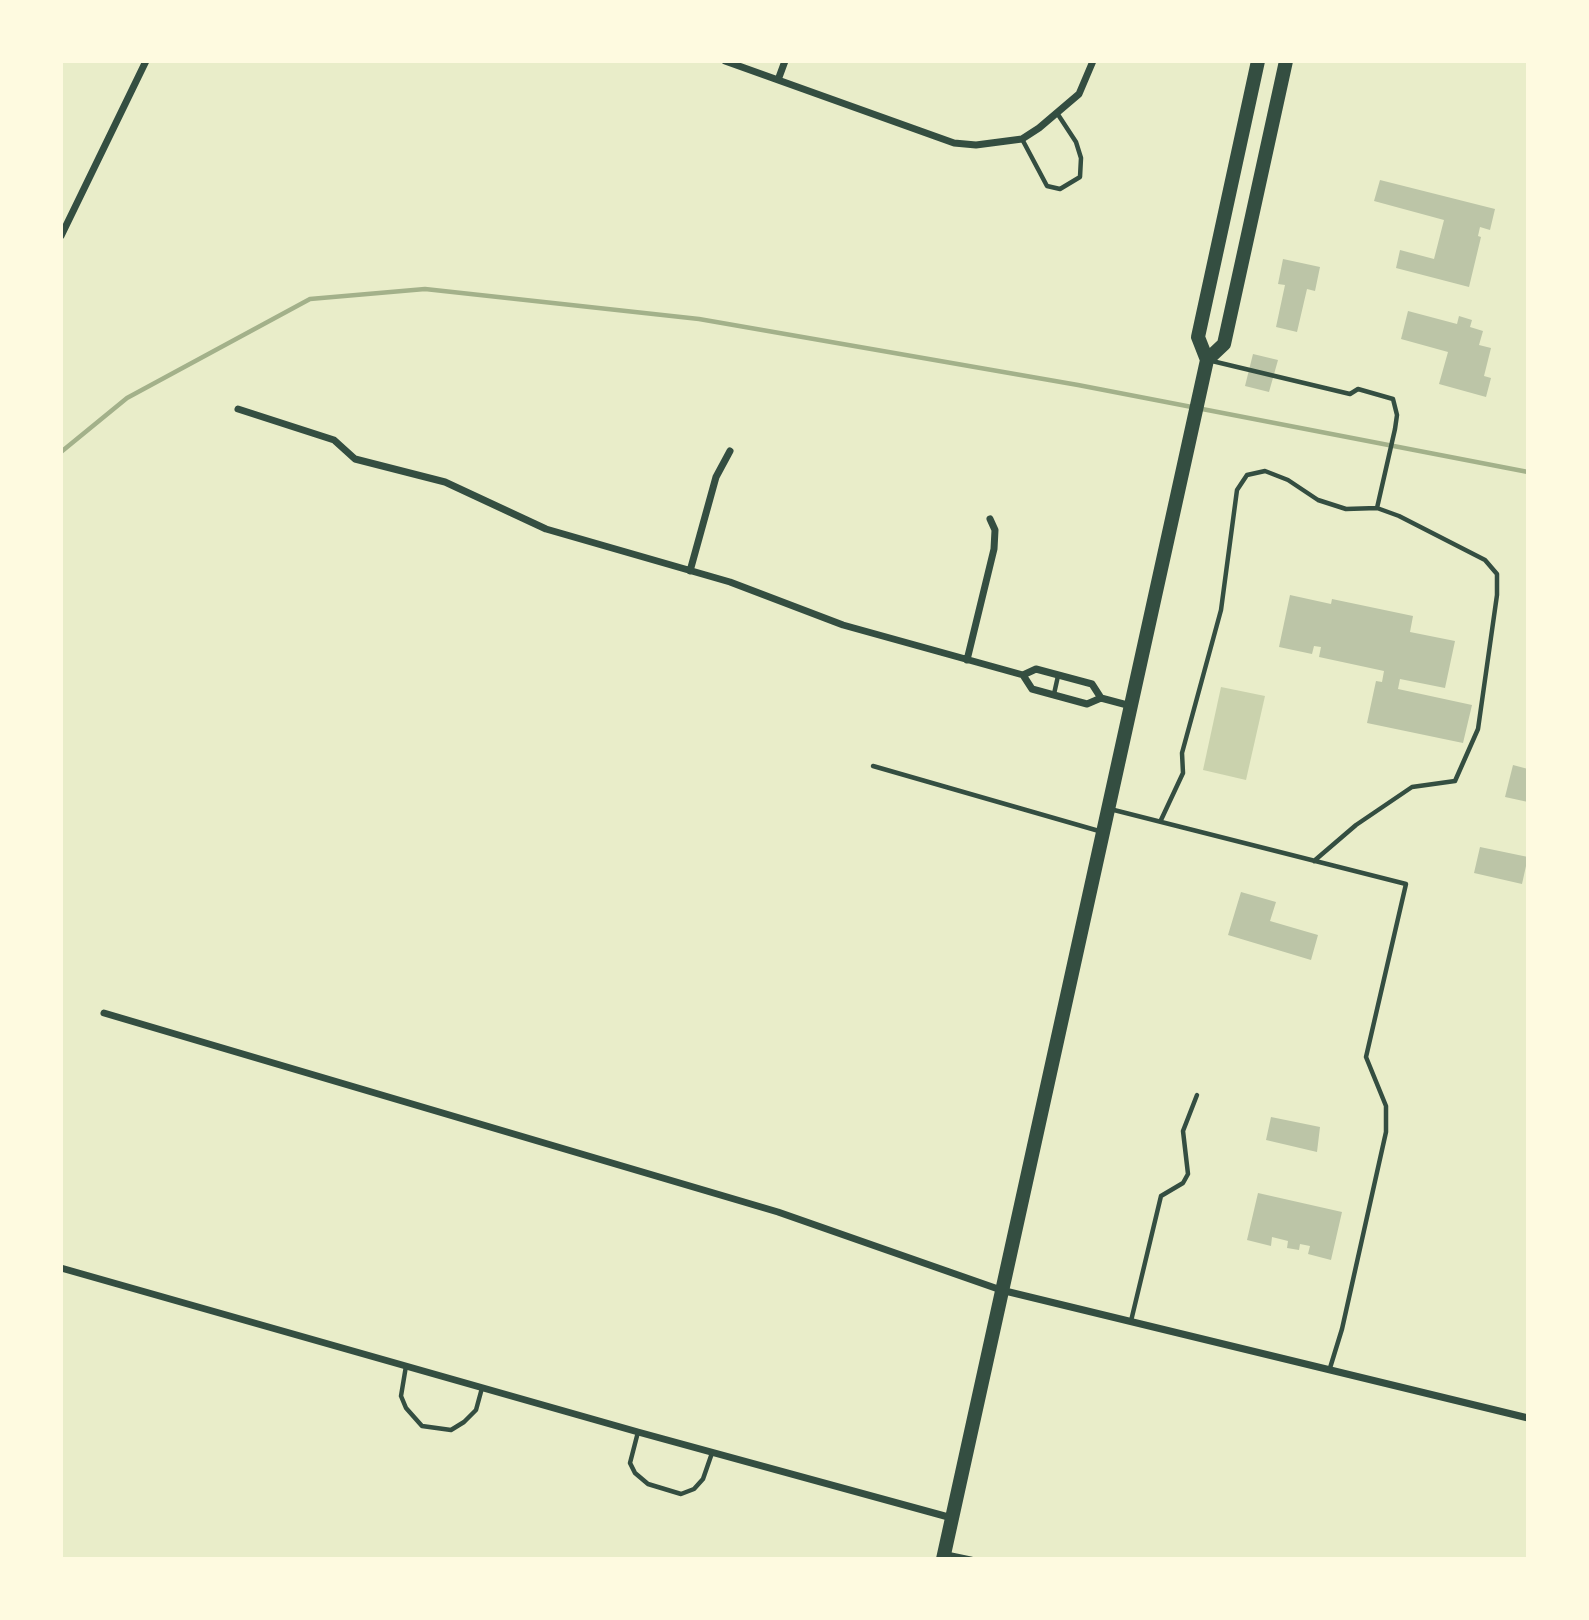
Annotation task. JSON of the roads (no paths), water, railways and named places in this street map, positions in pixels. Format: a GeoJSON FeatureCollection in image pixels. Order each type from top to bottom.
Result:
{"type":"FeatureCollection","features":[{"type":"Feature","properties":{"kind":"main road"},"geometry":{"type":"LineString","coordinates":[[943,1556],[1203,381],[1207,360],[1198,338],[1258,61]]}},
{"type":"Feature","properties":{"kind":"main road"},"geometry":{"type":"LineString","coordinates":[[1207,360],[1224,344],[1286,61]]}},
{"type":"Feature","properties":{"kind":"street"},"geometry":{"type":"LineString","coordinates":[[61,236],[146,61]]}},
{"type":"Feature","properties":{"kind":"street"},"geometry":{"type":"LineString","coordinates":[[725,61],[954,143],[996,144],[1022,139],[1057,113],[1079,93],[1093,61]]}},
{"type":"Feature","properties":{"kind":"street"},"geometry":{"type":"LineString","coordinates":[[778,80],[785,61]]}},
{"type":"Feature","properties":{"kind":"street"},"geometry":{"type":"LineString","coordinates":[[238,409],[334,440],[355,458],[445,482],[546,529],[770,595],[843,625],[1023,675],[1036,669],[1092,684],[1101,698]]}},
{"type":"Feature","properties":{"kind":"street"},"geometry":{"type":"LineString","coordinates":[[690,570],[716,477],[730,450]]}},
{"type":"Feature","properties":{"kind":"street"},"geometry":{"type":"LineString","coordinates":[[967,660],[994,550],[995,530],[990,519]]}},
{"type":"Feature","properties":{"kind":"street"},"geometry":{"type":"LineString","coordinates":[[1023,675],[1032,689],[1087,704],[1101,698],[1131,706]]}},
{"type":"Feature","properties":{"kind":"street"},"geometry":{"type":"LineString","coordinates":[[104,1013],[778,1212],[1001,1290],[1528,1418]]}},
{"type":"Feature","properties":{"kind":"street"},"geometry":{"type":"LineString","coordinates":[[61,1268],[951,1518]]}},
{"type":"Feature","properties":{"kind":"lane"},"geometry":{"type":"LineString","coordinates":[[1022,139],[1047,186],[1060,189],[1080,177],[1082,158],[1076,142],[1057,113]]}},
{"type":"Feature","properties":{"kind":"lane"},"geometry":{"type":"LineString","coordinates":[[1207,360],[1350,394],[1358,389],[1393,399],[1397,406],[1395,429],[1377,508]]}},
{"type":"Feature","properties":{"kind":"lane"},"geometry":{"type":"LineString","coordinates":[[1161,820],[1183,773],[1182,753],[1221,610],[1237,490],[1247,475],[1265,471],[1288,480],[1318,500],[1346,509],[1377,508],[1399,516],[1485,560],[1497,574],[1497,595],[1478,729],[1455,781],[1412,787],[1356,825],[1314,861]]}},
{"type":"Feature","properties":{"kind":"lane"},"geometry":{"type":"LineString","coordinates":[[1054,695],[1059,675]]}},
{"type":"Feature","properties":{"kind":"lane"},"geometry":{"type":"LineString","coordinates":[[873,765],[1103,833]]}},
{"type":"Feature","properties":{"kind":"lane"},"geometry":{"type":"LineString","coordinates":[[1108,809],[1161,820],[1406,884],[1366,1057],[1373,1081],[1386,1107],[1386,1132],[1342,1329],[1330,1368]]}},
{"type":"Feature","properties":{"kind":"lane"},"geometry":{"type":"LineString","coordinates":[[1131,1321],[1161,1196],[1183,1183],[1188,1174],[1183,1131],[1196,1095]]}},
{"type":"Feature","properties":{"kind":"lane"},"geometry":{"type":"LineString","coordinates":[[407,1366],[401,1396],[406,1408],[422,1426],[451,1430],[464,1422],[476,1410],[482,1388]]}},
{"type":"Feature","properties":{"kind":"lane"},"geometry":{"type":"LineString","coordinates":[[638,1432],[630,1463],[635,1474],[648,1484],[681,1493],[694,1489],[704,1479],[712,1452]]}},
{"type":"Feature","properties":{"kind":"lane"},"geometry":{"type":"LineString","coordinates":[[943,1556],[972,1559]]}},
{"type":"Feature","properties":{"kind":"waterway"},"geometry":{"type":"LineString","coordinates":[[61,452],[127,398],[310,299],[425,289],[699,319],[1078,385],[1528,472]]}}]}
